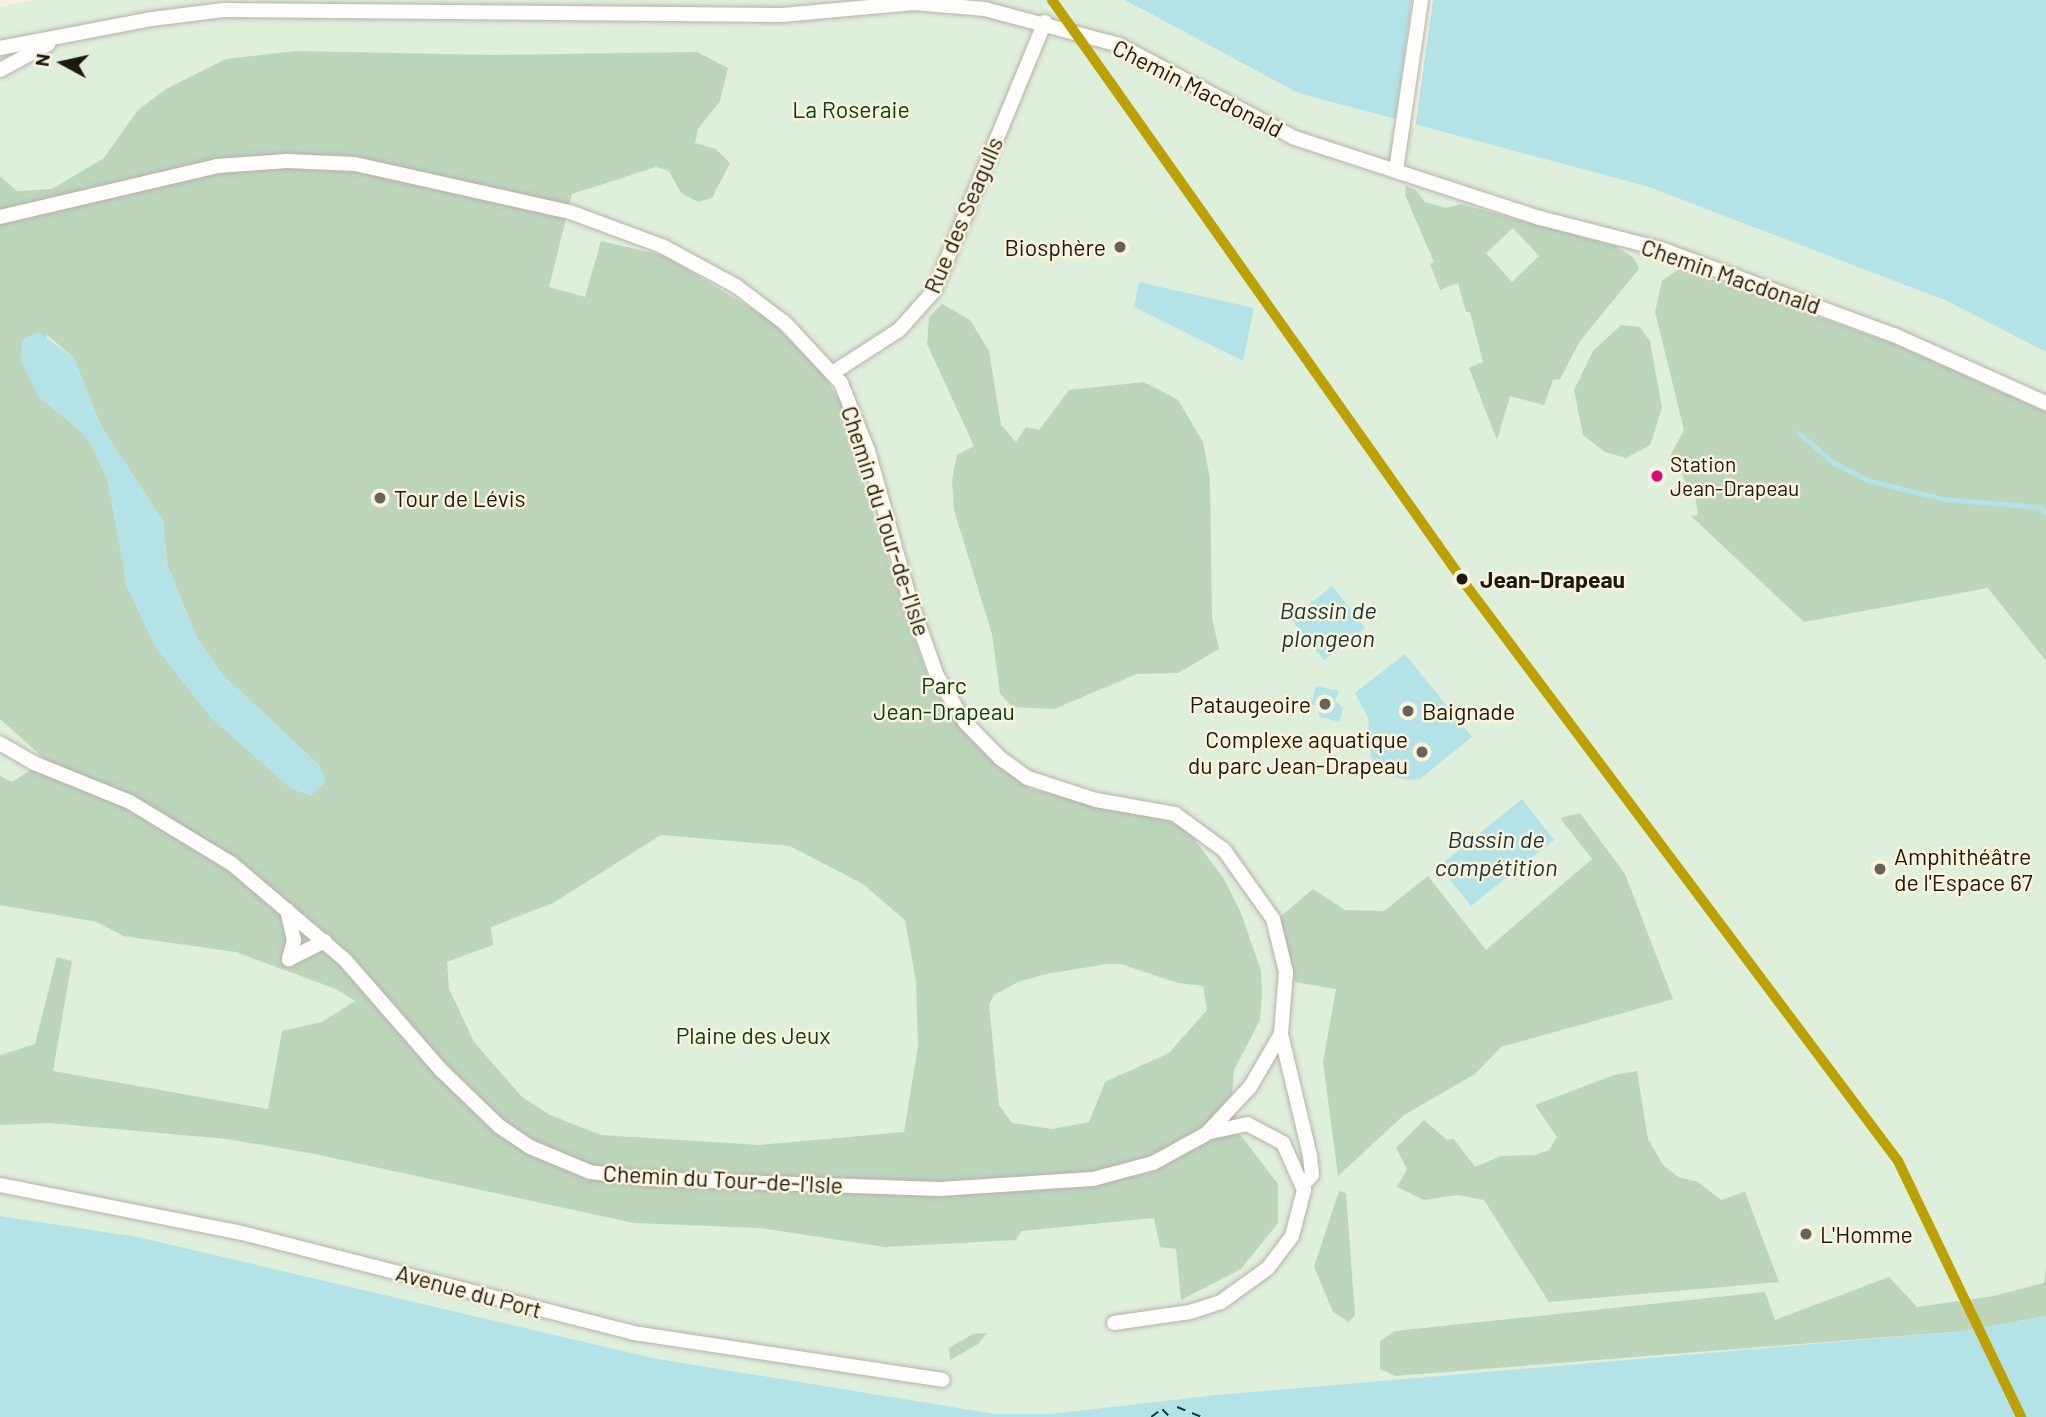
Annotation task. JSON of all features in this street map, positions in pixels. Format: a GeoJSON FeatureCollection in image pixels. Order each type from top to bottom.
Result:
{"type":"FeatureCollection","features":[{"type":"Feature","properties":{"kind":"street"},"geometry":{"type":"LineString","coordinates":[[1396,170],[1421,0]]}},
{"type":"Feature","properties":{"kind":"street","name":"Chemin Macdonald"},"geometry":{"type":"LineString","coordinates":[[0,48],[152,19],[223,10],[782,15],[923,3],[985,9],[1045,22],[1140,54],[1275,130],[1539,218],[1661,249],[1894,335],[2046,403]]}},
{"type":"Feature","properties":{"kind":"street","name":"Rue des Seagulls"},"geometry":{"type":"LineString","coordinates":[[834,372],[898,330],[934,291],[1045,22]]}},
{"type":"Feature","properties":{"kind":"street","name":"Chemin Macdonald"},"geometry":{"type":"LineString","coordinates":[[0,70],[59,38]]}},
{"type":"Feature","properties":{"kind":"street","name":"Chemin du Tour-de-l'Isle"},"geometry":{"type":"LineString","coordinates":[[0,217],[217,166],[317,161],[397,171],[570,212],[662,246],[759,302],[834,372],[868,451],[909,597],[937,676],[965,722],[1028,778],[1060,792],[1175,814],[1224,850],[1273,919],[1286,972],[1281,1034],[1310,1156],[1312,1175],[1303,1185],[1292,1236],[1250,1284],[1204,1309],[1114,1323]]}},
{"type":"Feature","properties":{"kind":"street","name":"Chemin du Tour-de-l'Isle"},"geometry":{"type":"LineString","coordinates":[[0,743],[169,824],[232,864],[325,941],[440,1070],[500,1127],[530,1147],[590,1172],[740,1183],[1003,1188],[1125,1172],[1160,1160],[1206,1134],[1235,1124],[1263,1128],[1289,1152],[1303,1185]]}},
{"type":"Feature","properties":{"kind":"street"},"geometry":{"type":"LineString","coordinates":[[286,908],[293,924],[289,959],[325,941]]}},
{"type":"Feature","properties":{"kind":"street","name":"Chemin du Tour-de-l'Isle"},"geometry":{"type":"LineString","coordinates":[[1206,1134],[1250,1087],[1281,1034]]}},
{"type":"Feature","properties":{"kind":"street","name":"Avenue du Port"},"geometry":{"type":"LineString","coordinates":[[0,1185],[238,1232],[633,1333],[942,1380]]}},
{"type":"Feature","properties":{"kind":"green space","name":"Parc Jean-Drapeau"},"geometry":{"type":"Polygon","coordinates":[[[34,0],[1125,0],[1298,93],[1646,186],[1947,301],[2046,352],[2046,1316],[1964,1331],[1216,1395],[1050,1414],[995,1414],[654,1358],[138,1237],[0,1216],[0,7],[34,0]]]}},
{"type":"Feature","properties":{"kind":"green space"},"geometry":{"type":"Polygon","coordinates":[[[296,51],[494,55],[697,52],[728,68],[720,101],[698,129],[695,143],[716,149],[730,163],[712,198],[698,202],[681,193],[669,171],[656,167],[572,194],[549,287],[585,297],[601,241],[665,256],[769,319],[822,372],[841,403],[855,436],[865,488],[929,681],[952,717],[993,760],[1030,789],[1148,814],[1178,825],[1189,832],[1224,879],[1241,913],[1261,971],[1262,994],[1260,1020],[1234,1070],[1232,1098],[1239,1133],[1278,1184],[1278,1223],[1241,1269],[1181,1300],[1176,1249],[1160,1247],[1154,1218],[1021,1231],[1016,1240],[885,1247],[760,1228],[634,1223],[310,1153],[227,1139],[50,1123],[0,1125],[0,1055],[35,1044],[57,957],[72,961],[53,1071],[268,1109],[282,1031],[322,1022],[355,1001],[336,989],[236,952],[123,936],[97,922],[0,905],[0,776],[12,782],[46,760],[0,719],[0,176],[17,191],[52,189],[104,158],[138,110],[166,89],[226,59],[296,51]],[[47,335],[39,397],[84,434],[94,450],[108,481],[127,586],[156,648],[310,796],[325,782],[320,766],[223,675],[197,638],[167,564],[163,521],[101,426],[74,358],[47,335]],[[661,835],[553,903],[491,927],[493,945],[447,962],[449,989],[474,1042],[522,1097],[550,1115],[601,1135],[760,1145],[904,1132],[918,1046],[916,982],[905,920],[863,884],[790,846],[661,835]],[[1121,964],[1046,974],[1018,982],[994,995],[989,1005],[999,1105],[1012,1123],[1052,1129],[1089,1122],[1105,1082],[1169,1053],[1207,1010],[1203,986],[1178,983],[1121,964]]]}},
{"type":"Feature","properties":{"kind":"green space"},"geometry":{"type":"Polygon","coordinates":[[[1406,186],[1416,190],[1425,202],[1446,208],[1461,204],[1615,246],[1634,258],[1639,269],[1580,341],[1560,379],[1553,380],[1544,405],[1510,396],[1497,440],[1469,368],[1483,362],[1470,312],[1466,312],[1458,283],[1440,290],[1430,264],[1434,262],[1405,195],[1406,186]],[[1513,228],[1486,253],[1512,282],[1539,256],[1513,228]]]}},
{"type":"Feature","properties":{"kind":"green space"},"geometry":{"type":"Polygon","coordinates":[[[1680,268],[1895,344],[2046,412],[2046,661],[1988,588],[1804,622],[1691,516],[1698,515],[1694,489],[1689,489],[1679,467],[1668,460],[1684,430],[1655,312],[1662,281],[1680,268]]]}},
{"type":"Feature","properties":{"kind":"green space"},"geometry":{"type":"Polygon","coordinates":[[[942,304],[970,320],[989,351],[1001,425],[1016,442],[1026,427],[1039,430],[1069,390],[1144,382],[1178,400],[1203,442],[1210,479],[1212,618],[1219,649],[1178,673],[1137,674],[1054,709],[1012,707],[1000,693],[992,634],[954,510],[952,480],[957,455],[974,446],[927,344],[929,317],[942,304]]]}},
{"type":"Feature","properties":{"kind":"green space"},"geometry":{"type":"Polygon","coordinates":[[[1621,325],[1640,327],[1650,341],[1662,408],[1650,445],[1626,458],[1605,452],[1583,435],[1574,390],[1593,351],[1621,325]]]}},
{"type":"Feature","properties":{"kind":"green space"},"geometry":{"type":"Polygon","coordinates":[[[1580,813],[1625,874],[1673,999],[1501,1047],[1475,1074],[1404,1115],[1338,1176],[1323,1062],[1336,989],[1295,982],[1280,917],[1313,889],[1345,910],[1384,911],[1428,876],[1486,950],[1592,859],[1560,818],[1580,813]]]}},
{"type":"Feature","properties":{"kind":"green space"},"geometry":{"type":"Polygon","coordinates":[[[1637,1071],[1648,1139],[1663,1165],[1678,1177],[1698,1182],[1721,1200],[1745,1192],[1779,1282],[1549,1302],[1484,1200],[1457,1195],[1424,1200],[1397,1187],[1407,1169],[1396,1148],[1424,1120],[1447,1140],[1453,1138],[1475,1167],[1501,1156],[1535,1155],[1549,1150],[1557,1137],[1535,1105],[1614,1075],[1637,1071]]]}},
{"type":"Feature","properties":{"kind":"green space"},"geometry":{"type":"Polygon","coordinates":[[[1339,1191],[1346,1193],[1355,1315],[1349,1322],[1333,1312],[1314,1267],[1339,1191]]]}},
{"type":"Feature","properties":{"kind":"green space"},"geometry":{"type":"Polygon","coordinates":[[[2046,1268],[2046,1316],[1965,1331],[1395,1376],[1380,1369],[1380,1341],[1395,1331],[1765,1292],[1775,1320],[1889,1277],[1917,1307],[1994,1296],[2044,1283],[2046,1268]]]}},
{"type":"Feature","properties":{"kind":"green space"},"geometry":{"type":"Polygon","coordinates":[[[987,1333],[978,1344],[950,1360],[949,1348],[973,1334],[987,1333]]]}},
{"type":"Feature","properties":{"kind":"water"},"geometry":{"type":"Polygon","coordinates":[[[1125,0],[2046,0],[2046,352],[1947,301],[1646,186],[1298,93],[1125,0]]]}},
{"type":"Feature","properties":{"kind":"water"},"geometry":{"type":"Polygon","coordinates":[[[1139,282],[1254,308],[1243,361],[1134,307],[1139,282]]]}},
{"type":"Feature","properties":{"kind":"water"},"geometry":{"type":"Polygon","coordinates":[[[38,332],[74,358],[101,426],[163,521],[167,564],[197,638],[223,675],[320,766],[326,782],[310,796],[290,788],[211,718],[156,648],[127,586],[108,481],[94,450],[84,434],[39,397],[21,361],[22,339],[38,332]]]}},
{"type":"Feature","properties":{"kind":"water","name":"Bassin de plongeon"},"geometry":{"type":"Polygon","coordinates":[[[1332,586],[1365,628],[1324,660],[1291,619],[1332,586]]]}},
{"type":"Feature","properties":{"kind":"water","name":"Baignade"},"geometry":{"type":"Polygon","coordinates":[[[1405,654],[1472,737],[1420,779],[1409,780],[1388,776],[1371,758],[1368,718],[1355,693],[1405,654]]]}},
{"type":"Feature","properties":{"kind":"water","name":"Pataugeoire"},"geometry":{"type":"Polygon","coordinates":[[[1316,686],[1339,691],[1335,701],[1343,707],[1340,722],[1320,717],[1317,706],[1311,704],[1316,686]]]}},
{"type":"Feature","properties":{"kind":"water","name":"Bassin de compétition"},"geometry":{"type":"Polygon","coordinates":[[[1522,799],[1554,840],[1471,906],[1439,866],[1522,799]]]}},
{"type":"Feature","properties":{"kind":"water"},"geometry":{"type":"Polygon","coordinates":[[[0,1216],[138,1237],[653,1358],[995,1414],[1050,1414],[1216,1395],[1964,1331],[2046,1316],[2046,1417],[0,1417],[0,1216]]]}},
{"type":"Feature","properties":{"kind":"pier"},"geometry":{"type":"Polygon","coordinates":[[[1412,0],[1433,0],[1415,128],[1395,123],[1412,0]]]}},
{"type":"Feature","properties":{"kind":"waterway"},"geometry":{"type":"LineString","coordinates":[[1799,433],[1834,463],[1870,481],[1944,499],[2040,507],[2046,513]]}},
{"type":"Feature","properties":{"kind":"ferry route"},"geometry":{"type":"LineString","coordinates":[[1177,1407],[1202,1417]]}},
{"type":"Feature","properties":{"kind":"ferry route"},"geometry":{"type":"LineString","coordinates":[[1151,1417],[1162,1409],[1170,1417]]}},
{"type":"Feature","properties":{"kind":"transit line"},"geometry":{"type":"LineString","coordinates":[[1052,0],[1466,585],[1898,1161],[2021,1417]]}},
{"type":"Feature","properties":{"kind":"place","name":"Biosphère"},"geometry":{"type":"Point","coordinates":[1120,247]}},
{"type":"Feature","properties":{"kind":"place","name":"Station Jean-Drapeau"},"geometry":{"type":"Point","coordinates":[1657,476]}},
{"type":"Feature","properties":{"kind":"place","name":"Tour de Lévis"},"geometry":{"type":"Point","coordinates":[380,498]}},
{"type":"Feature","properties":{"kind":"place","name":"Jean-Drapeau"},"geometry":{"type":"Point","coordinates":[1462,579]}},
{"type":"Feature","properties":{"kind":"place","name":"Pataugeoire"},"geometry":{"type":"Point","coordinates":[1325,704]}},
{"type":"Feature","properties":{"kind":"place","name":"Baignade"},"geometry":{"type":"Point","coordinates":[1408,711]}},
{"type":"Feature","properties":{"kind":"place","name":"Complexe aquatique du parc Jean-Drapeau"},"geometry":{"type":"Point","coordinates":[1422,752]}},
{"type":"Feature","properties":{"kind":"place","name":"Amphithéâtre de l'Espace 67"},"geometry":{"type":"Point","coordinates":[1880,869]}},
{"type":"Feature","properties":{"kind":"place","name":"L'Homme"},"geometry":{"type":"Point","coordinates":[1806,1234]}},
{"type":"Feature","properties":{"kind":"park label","name":"La Roseraie"},"geometry":{"type":"Point","coordinates":[851,109]}},
{"type":"Feature","properties":{"kind":"park label","name":"Plaine des Jeux"},"geometry":{"type":"Point","coordinates":[753,1035]}}]}
